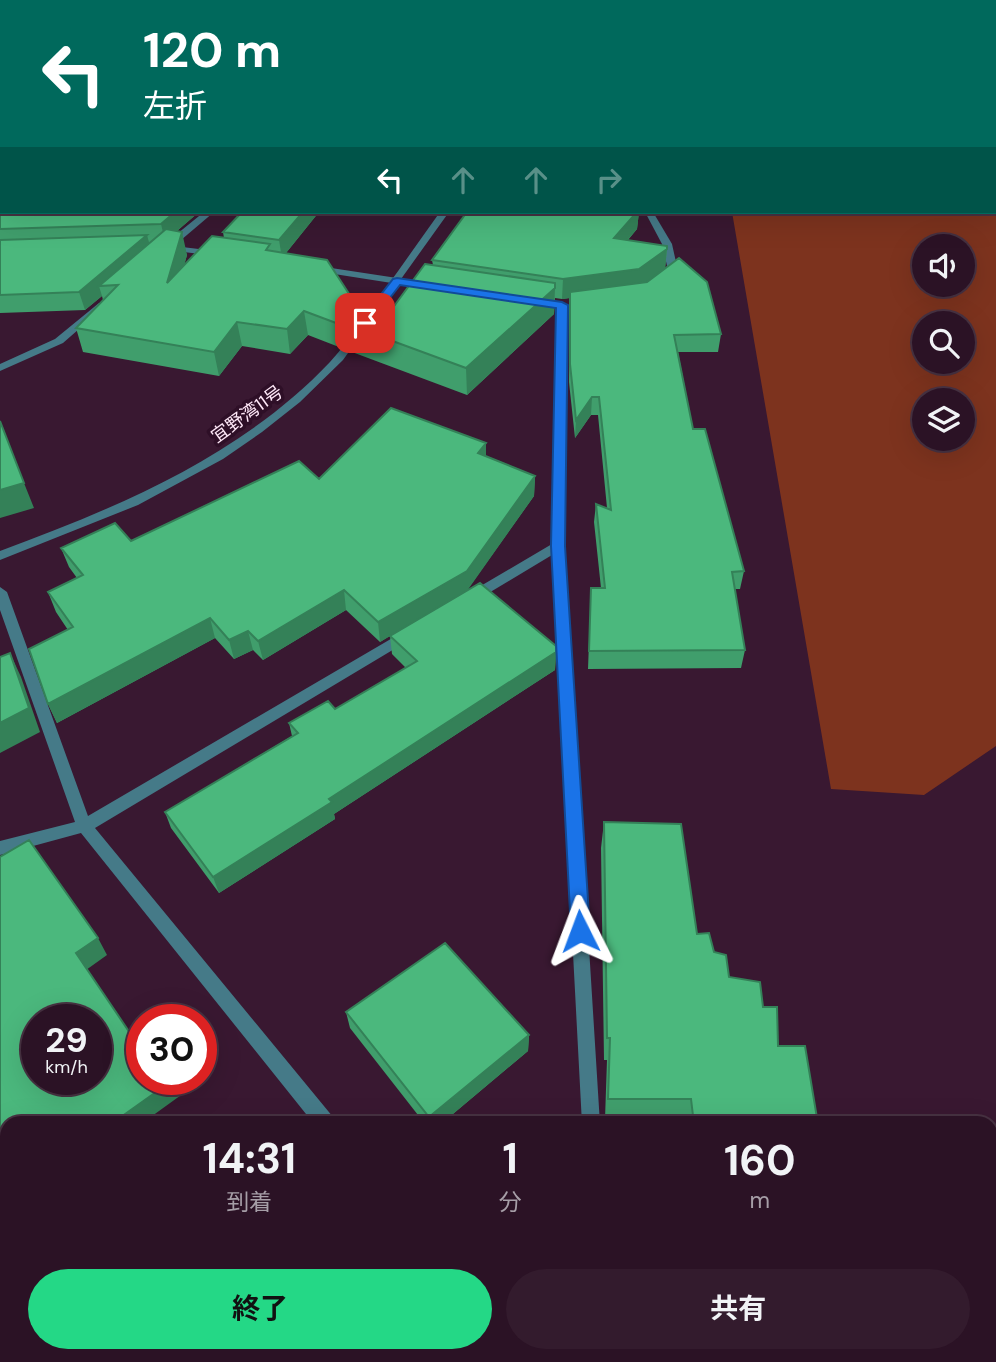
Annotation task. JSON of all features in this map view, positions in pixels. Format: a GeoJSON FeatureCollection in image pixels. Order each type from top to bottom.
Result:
{"type":"FeatureCollection","features":[{"type":"Feature","properties":{"kind":"street"},"geometry":{"type":"LineString","coordinates":[[155,252],[167,247],[207,214]]}},
{"type":"Feature","properties":{"kind":"street","name":"宜野湾11号"},"geometry":{"type":"LineString","coordinates":[[0,556],[104,515],[201,467],[238,444],[306,392],[334,365],[443,214]]}},
{"type":"Feature","properties":{"kind":"street"},"geometry":{"type":"LineString","coordinates":[[650,214],[667,244],[673,271],[652,287]]}},
{"type":"Feature","properties":{"kind":"street"},"geometry":{"type":"LineString","coordinates":[[167,247],[220,255]]}},
{"type":"Feature","properties":{"kind":"street"},"geometry":{"type":"LineString","coordinates":[[301,267],[446,288]]}},
{"type":"Feature","properties":{"kind":"street"},"geometry":{"type":"LineString","coordinates":[[0,368],[59,341],[108,298]]}},
{"type":"Feature","properties":{"kind":"street"},"geometry":{"type":"LineString","coordinates":[[524,300],[562,305],[575,303]]}},
{"type":"Feature","properties":{"kind":"street"},"geometry":{"type":"LineString","coordinates":[[562,305],[558,546],[591,1116]]}},
{"type":"Feature","properties":{"kind":"street"},"geometry":{"type":"LineString","coordinates":[[463,602],[558,546]]}},
{"type":"Feature","properties":{"kind":"street"},"geometry":{"type":"LineString","coordinates":[[0,592],[84,826],[320,1116]]}},
{"type":"Feature","properties":{"kind":"street"},"geometry":{"type":"LineString","coordinates":[[0,848],[84,826],[416,630]]}},
{"type":"Feature","properties":{"kind":"shaded area"},"geometry":{"type":"Polygon","coordinates":[[[732,214],[996,214],[996,746],[924,795],[831,789],[732,214]]]}},
{"type":"Feature","properties":{"kind":"building"},"geometry":{"type":"Polygon","coordinates":[[[0,214],[173,214],[161,224],[0,229],[0,214]]]}},
{"type":"Feature","properties":{"kind":"building"},"geometry":{"type":"Polygon","coordinates":[[[240,214],[301,214],[279,240],[223,232],[240,214]]]}},
{"type":"Feature","properties":{"kind":"building"},"geometry":{"type":"Polygon","coordinates":[[[466,214],[635,214],[614,238],[667,246],[667,249],[639,269],[563,279],[432,260],[466,214]]]}},
{"type":"Feature","properties":{"kind":"building"},"geometry":{"type":"Polygon","coordinates":[[[166,229],[182,232],[167,283],[212,236],[270,244],[266,250],[327,260],[353,300],[336,323],[304,311],[287,329],[237,322],[214,352],[76,328],[118,285],[99,286],[166,229]]]}},
{"type":"Feature","properties":{"kind":"building"},"geometry":{"type":"Polygon","coordinates":[[[147,235],[79,292],[0,295],[0,240],[147,235]]]}},
{"type":"Feature","properties":{"kind":"building"},"geometry":{"type":"Polygon","coordinates":[[[679,258],[707,282],[721,334],[674,335],[693,429],[705,429],[744,571],[732,572],[745,650],[589,651],[591,588],[605,588],[596,504],[611,510],[599,397],[592,397],[576,420],[570,364],[570,292],[647,282],[679,258]]]}},
{"type":"Feature","properties":{"kind":"building"},"geometry":{"type":"Polygon","coordinates":[[[425,264],[555,283],[555,288],[466,368],[349,325],[361,310],[375,332],[425,264]]]}},
{"type":"Feature","properties":{"kind":"building"},"geometry":{"type":"Polygon","coordinates":[[[391,408],[486,443],[478,453],[535,476],[467,571],[378,622],[344,590],[258,641],[248,631],[229,640],[210,618],[48,704],[29,649],[73,627],[48,592],[83,575],[61,548],[115,523],[131,541],[299,461],[319,479],[391,408]]]}},
{"type":"Feature","properties":{"kind":"building"},"geometry":{"type":"Polygon","coordinates":[[[0,421],[24,483],[0,490],[0,421]]]}},
{"type":"Feature","properties":{"kind":"building"},"geometry":{"type":"Polygon","coordinates":[[[480,583],[556,646],[556,652],[329,799],[332,802],[213,877],[165,812],[298,733],[289,723],[328,701],[335,709],[417,661],[390,636],[480,583]]]}},
{"type":"Feature","properties":{"kind":"building"},"geometry":{"type":"Polygon","coordinates":[[[10,653],[29,708],[0,723],[0,657],[10,653]]]}},
{"type":"Feature","properties":{"kind":"building"},"geometry":{"type":"Polygon","coordinates":[[[604,822],[681,824],[697,934],[709,933],[714,952],[726,955],[729,977],[760,982],[763,1007],[777,1007],[778,1046],[805,1046],[817,1116],[693,1116],[691,1099],[608,1099],[610,1038],[607,1038],[604,822]]]}},
{"type":"Feature","properties":{"kind":"building"},"geometry":{"type":"Polygon","coordinates":[[[29,840],[98,938],[76,953],[110,1004],[21,1004],[21,1095],[112,1095],[112,1006],[126,1027],[126,1095],[152,1095],[122,1116],[0,1116],[0,857],[29,840]]]}},
{"type":"Feature","properties":{"kind":"building"},"geometry":{"type":"Polygon","coordinates":[[[445,943],[529,1035],[428,1116],[346,1012],[445,943]]]}},
{"type":"Feature","properties":{"kind":"route"},"geometry":{"type":"LineString","coordinates":[[365,323],[397,281],[562,305],[558,546],[580,931]]}}]}
